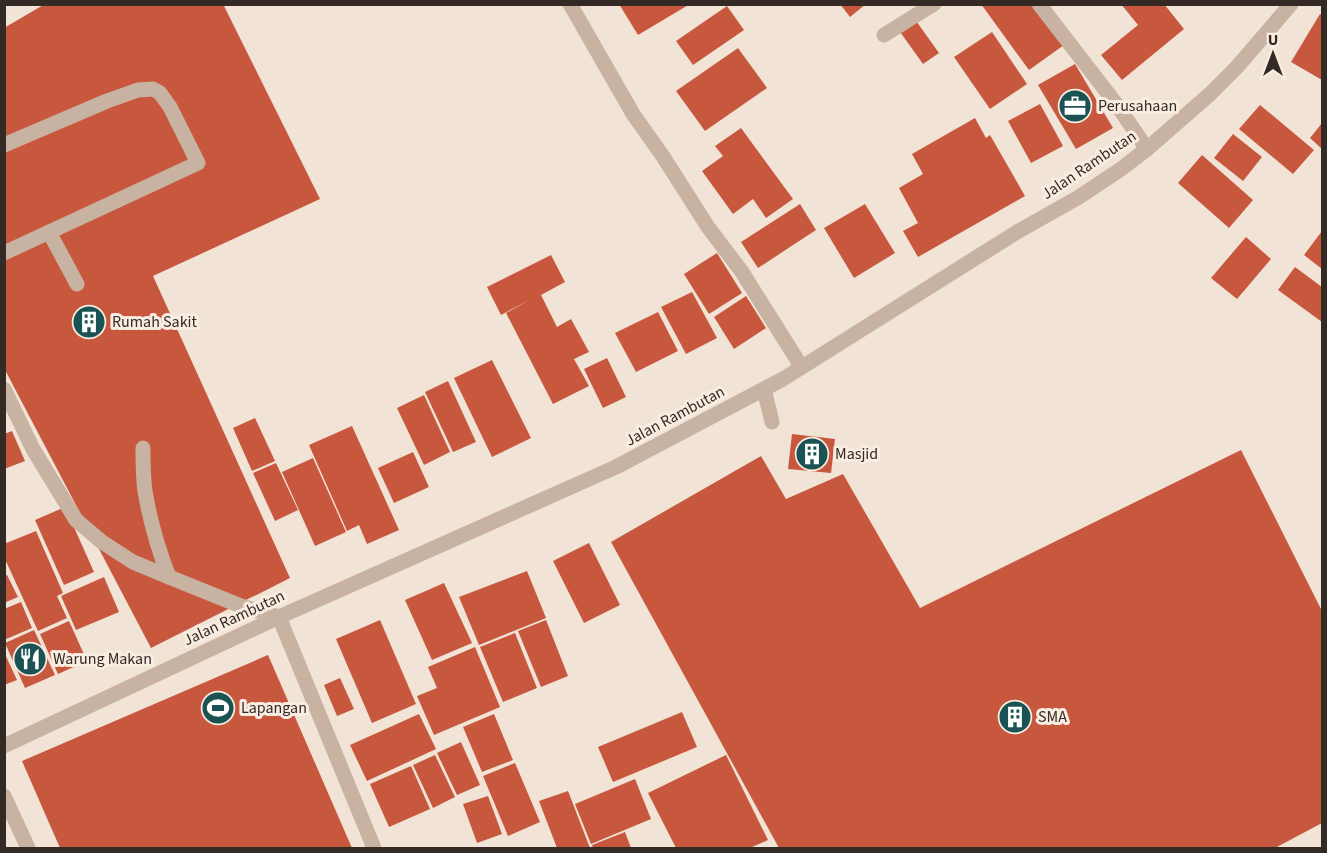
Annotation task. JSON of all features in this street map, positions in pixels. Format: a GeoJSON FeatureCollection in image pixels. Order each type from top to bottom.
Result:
{"type":"FeatureCollection","features":[{"type":"Feature","properties":{"kind":"street"},"geometry":{"type":"LineString","coordinates":[[570,4],[633,114],[708,227],[742,272],[801,366]]}},
{"type":"Feature","properties":{"kind":"street"},"geometry":{"type":"LineString","coordinates":[[884,35],[934,4]]}},
{"type":"Feature","properties":{"kind":"street"},"geometry":{"type":"LineString","coordinates":[[1039,4],[1118,105],[1147,149]]}},
{"type":"Feature","properties":{"kind":"street","name":"Jalan Rambutan"},"geometry":{"type":"LineString","coordinates":[[4,746],[279,617],[616,467],[783,379],[1121,169],[1210,94],[1237,67],[1291,4]]}},
{"type":"Feature","properties":{"kind":"street"},"geometry":{"type":"LineString","coordinates":[[4,145],[107,101],[138,90],[153,89],[160,93],[170,107],[198,163],[4,253]]}},
{"type":"Feature","properties":{"kind":"street"},"geometry":{"type":"LineString","coordinates":[[49,232],[76,284]]}},
{"type":"Feature","properties":{"kind":"street"},"geometry":{"type":"LineString","coordinates":[[4,389],[33,449],[76,520],[102,542],[133,562],[241,606],[279,617],[374,849]]}},
{"type":"Feature","properties":{"kind":"street"},"geometry":{"type":"LineString","coordinates":[[764,389],[772,422]]}},
{"type":"Feature","properties":{"kind":"street"},"geometry":{"type":"LineString","coordinates":[[143,448],[145,488],[150,518],[169,577]]}},
{"type":"Feature","properties":{"kind":"street"},"geometry":{"type":"LineString","coordinates":[[4,796],[28,849]]}},
{"type":"Feature","properties":{"kind":"building","name":"Rumah Sakit"},"geometry":{"type":"Polygon","coordinates":[[[45,4],[223,4],[320,199],[153,276],[290,578],[151,648],[4,368],[4,28],[45,4]]]}},
{"type":"Feature","properties":{"kind":"building"},"geometry":{"type":"Polygon","coordinates":[[[619,4],[690,4],[638,35],[619,4]]]}},
{"type":"Feature","properties":{"kind":"building"},"geometry":{"type":"Polygon","coordinates":[[[840,4],[866,4],[850,17],[840,4]]]}},
{"type":"Feature","properties":{"kind":"building"},"geometry":{"type":"Polygon","coordinates":[[[981,4],[1035,4],[1064,45],[1029,70],[981,4]]]}},
{"type":"Feature","properties":{"kind":"building"},"geometry":{"type":"Polygon","coordinates":[[[1121,4],[1164,4],[1184,29],[1122,80],[1101,55],[1138,25],[1121,4]]]}},
{"type":"Feature","properties":{"kind":"building"},"geometry":{"type":"Polygon","coordinates":[[[727,6],[744,30],[693,65],[676,41],[727,6]]]}},
{"type":"Feature","properties":{"kind":"building"},"geometry":{"type":"Polygon","coordinates":[[[1320,14],[1322,15],[1322,80],[1291,62],[1320,14]]]}},
{"type":"Feature","properties":{"kind":"building"},"geometry":{"type":"Polygon","coordinates":[[[914,18],[939,53],[923,64],[898,29],[914,18]]]}},
{"type":"Feature","properties":{"kind":"building"},"geometry":{"type":"Polygon","coordinates":[[[992,32],[1027,84],[990,109],[954,57],[992,32]]]}},
{"type":"Feature","properties":{"kind":"building"},"geometry":{"type":"Polygon","coordinates":[[[738,48],[767,88],[705,131],[676,91],[738,48]]]}},
{"type":"Feature","properties":{"kind":"building","name":"Perusahaan"},"geometry":{"type":"Polygon","coordinates":[[[1075,64],[1113,128],[1076,149],[1038,85],[1075,64]]]}},
{"type":"Feature","properties":{"kind":"building"},"geometry":{"type":"Polygon","coordinates":[[[1040,104],[1063,146],[1031,163],[1008,121],[1040,104]]]}},
{"type":"Feature","properties":{"kind":"building"},"geometry":{"type":"Polygon","coordinates":[[[1260,105],[1314,150],[1293,174],[1239,129],[1260,105]]]}},
{"type":"Feature","properties":{"kind":"building"},"geometry":{"type":"Polygon","coordinates":[[[975,118],[986,138],[990,135],[1025,196],[918,257],[903,231],[918,223],[899,188],[923,174],[912,154],[975,118]]]}},
{"type":"Feature","properties":{"kind":"building"},"geometry":{"type":"Polygon","coordinates":[[[1322,123],[1322,149],[1310,138],[1322,123]]]}},
{"type":"Feature","properties":{"kind":"building"},"geometry":{"type":"Polygon","coordinates":[[[741,128],[793,199],[766,218],[753,199],[733,214],[702,171],[723,156],[715,146],[741,128]]]}},
{"type":"Feature","properties":{"kind":"building"},"geometry":{"type":"Polygon","coordinates":[[[1233,134],[1262,157],[1243,181],[1214,158],[1233,134]]]}},
{"type":"Feature","properties":{"kind":"building"},"geometry":{"type":"Polygon","coordinates":[[[1202,155],[1253,200],[1229,228],[1178,183],[1202,155]]]}},
{"type":"Feature","properties":{"kind":"building"},"geometry":{"type":"Polygon","coordinates":[[[800,204],[816,230],[758,268],[741,242],[800,204]]]}},
{"type":"Feature","properties":{"kind":"building"},"geometry":{"type":"Polygon","coordinates":[[[865,204],[895,253],[854,278],[824,228],[865,204]]]}},
{"type":"Feature","properties":{"kind":"building"},"geometry":{"type":"Polygon","coordinates":[[[1322,231],[1322,269],[1304,255],[1322,231]]]}},
{"type":"Feature","properties":{"kind":"building"},"geometry":{"type":"Polygon","coordinates":[[[1246,237],[1271,259],[1237,299],[1211,278],[1246,237]]]}},
{"type":"Feature","properties":{"kind":"building"},"geometry":{"type":"Polygon","coordinates":[[[717,253],[742,293],[709,314],[684,274],[717,253]]]}},
{"type":"Feature","properties":{"kind":"building"},"geometry":{"type":"Polygon","coordinates":[[[551,255],[565,282],[541,295],[557,327],[571,319],[589,352],[574,359],[589,386],[553,404],[506,313],[531,299],[501,315],[487,287],[551,255]]]}},
{"type":"Feature","properties":{"kind":"building"},"geometry":{"type":"Polygon","coordinates":[[[1295,267],[1322,287],[1322,322],[1278,290],[1295,267]]]}},
{"type":"Feature","properties":{"kind":"building"},"geometry":{"type":"Polygon","coordinates":[[[692,292],[717,338],[686,354],[661,307],[692,292]]]}},
{"type":"Feature","properties":{"kind":"building"},"geometry":{"type":"Polygon","coordinates":[[[746,296],[766,328],[734,349],[714,317],[746,296]]]}},
{"type":"Feature","properties":{"kind":"building"},"geometry":{"type":"Polygon","coordinates":[[[658,312],[678,351],[636,372],[615,333],[658,312]]]}},
{"type":"Feature","properties":{"kind":"building"},"geometry":{"type":"Polygon","coordinates":[[[607,358],[626,397],[603,408],[584,369],[607,358]]]}},
{"type":"Feature","properties":{"kind":"building"},"geometry":{"type":"Polygon","coordinates":[[[492,360],[531,438],[492,457],[454,378],[492,360]]]}},
{"type":"Feature","properties":{"kind":"building"},"geometry":{"type":"Polygon","coordinates":[[[448,381],[476,442],[453,452],[425,392],[448,381]]]}},
{"type":"Feature","properties":{"kind":"building"},"geometry":{"type":"Polygon","coordinates":[[[424,395],[450,452],[424,465],[397,408],[424,395]]]}},
{"type":"Feature","properties":{"kind":"building"},"geometry":{"type":"Polygon","coordinates":[[[255,418],[275,461],[252,471],[233,428],[255,418]]]}},
{"type":"Feature","properties":{"kind":"building"},"geometry":{"type":"Polygon","coordinates":[[[352,426],[399,530],[367,544],[359,525],[347,531],[309,445],[352,426]]]}},
{"type":"Feature","properties":{"kind":"building"},"geometry":{"type":"Polygon","coordinates":[[[12,431],[25,461],[4,469],[4,434],[12,431]]]}},
{"type":"Feature","properties":{"kind":"building","name":"Masjid"},"geometry":{"type":"Polygon","coordinates":[[[792,434],[835,439],[831,473],[788,469],[792,434]]]}},
{"type":"Feature","properties":{"kind":"building","name":"SMA"},"geometry":{"type":"Polygon","coordinates":[[[1241,450],[1322,611],[1322,823],[1275,848],[779,848],[611,542],[761,456],[786,499],[843,474],[920,608],[1241,450]]]}},
{"type":"Feature","properties":{"kind":"building"},"geometry":{"type":"Polygon","coordinates":[[[413,452],[429,487],[394,503],[378,468],[413,452]]]}},
{"type":"Feature","properties":{"kind":"building"},"geometry":{"type":"Polygon","coordinates":[[[313,458],[346,532],[315,546],[282,472],[313,458]]]}},
{"type":"Feature","properties":{"kind":"building"},"geometry":{"type":"Polygon","coordinates":[[[276,463],[298,510],[275,521],[253,473],[276,463]]]}},
{"type":"Feature","properties":{"kind":"building"},"geometry":{"type":"Polygon","coordinates":[[[65,507],[94,572],[64,585],[35,520],[65,507]]]}},
{"type":"Feature","properties":{"kind":"building"},"geometry":{"type":"Polygon","coordinates":[[[36,531],[63,593],[57,596],[67,618],[38,631],[4,557],[4,544],[36,531]]]}},
{"type":"Feature","properties":{"kind":"building"},"geometry":{"type":"Polygon","coordinates":[[[589,543],[620,605],[584,623],[553,561],[589,543]]]}},
{"type":"Feature","properties":{"kind":"building"},"geometry":{"type":"Polygon","coordinates":[[[527,571],[546,618],[479,645],[459,597],[527,571]]]}},
{"type":"Feature","properties":{"kind":"building"},"geometry":{"type":"Polygon","coordinates":[[[7,575],[18,597],[4,603],[4,576],[7,575]]]}},
{"type":"Feature","properties":{"kind":"building"},"geometry":{"type":"Polygon","coordinates":[[[104,577],[119,612],[76,630],[61,596],[104,577]]]}},
{"type":"Feature","properties":{"kind":"building"},"geometry":{"type":"Polygon","coordinates":[[[444,583],[472,643],[432,660],[405,600],[444,583]]]}},
{"type":"Feature","properties":{"kind":"building"},"geometry":{"type":"Polygon","coordinates":[[[21,602],[32,628],[4,640],[4,609],[21,602]]]}},
{"type":"Feature","properties":{"kind":"building"},"geometry":{"type":"Polygon","coordinates":[[[380,620],[416,704],[372,723],[336,639],[380,620]]]}},
{"type":"Feature","properties":{"kind":"building"},"geometry":{"type":"Polygon","coordinates":[[[546,620],[568,676],[541,687],[518,631],[546,620]]]}},
{"type":"Feature","properties":{"kind":"building"},"geometry":{"type":"Polygon","coordinates":[[[69,621],[87,661],[58,674],[40,634],[69,621]]]}},
{"type":"Feature","properties":{"kind":"building","name":"Warung Makan"},"geometry":{"type":"Polygon","coordinates":[[[34,630],[55,675],[25,688],[5,643],[34,630]]]}},
{"type":"Feature","properties":{"kind":"building"},"geometry":{"type":"Polygon","coordinates":[[[515,633],[537,688],[503,702],[480,647],[515,633]]]}},
{"type":"Feature","properties":{"kind":"building"},"geometry":{"type":"Polygon","coordinates":[[[475,647],[500,707],[434,735],[417,696],[437,688],[428,667],[475,647]]]}},
{"type":"Feature","properties":{"kind":"building"},"geometry":{"type":"Polygon","coordinates":[[[4,652],[17,680],[4,685],[4,652]]]}},
{"type":"Feature","properties":{"kind":"building","name":"Lapangan"},"geometry":{"type":"Polygon","coordinates":[[[268,655],[352,848],[60,848],[22,761],[268,655]]]}},
{"type":"Feature","properties":{"kind":"building"},"geometry":{"type":"Polygon","coordinates":[[[340,678],[354,709],[337,716],[324,685],[340,678]]]}},
{"type":"Feature","properties":{"kind":"building"},"geometry":{"type":"Polygon","coordinates":[[[682,712],[697,747],[613,782],[598,747],[682,712]]]}},
{"type":"Feature","properties":{"kind":"building"},"geometry":{"type":"Polygon","coordinates":[[[419,714],[436,749],[367,781],[350,745],[419,714]]]}},
{"type":"Feature","properties":{"kind":"building"},"geometry":{"type":"Polygon","coordinates":[[[494,714],[513,760],[482,772],[463,727],[494,714]]]}},
{"type":"Feature","properties":{"kind":"building"},"geometry":{"type":"Polygon","coordinates":[[[461,742],[480,785],[457,795],[437,753],[461,742]]]}},
{"type":"Feature","properties":{"kind":"building"},"geometry":{"type":"Polygon","coordinates":[[[435,755],[455,797],[433,808],[413,765],[435,755]]]}},
{"type":"Feature","properties":{"kind":"building"},"geometry":{"type":"Polygon","coordinates":[[[726,755],[768,840],[750,848],[676,848],[648,793],[726,755]]]}},
{"type":"Feature","properties":{"kind":"building"},"geometry":{"type":"Polygon","coordinates":[[[515,763],[540,822],[508,836],[483,776],[515,763]]]}},
{"type":"Feature","properties":{"kind":"building"},"geometry":{"type":"Polygon","coordinates":[[[411,766],[430,809],[389,827],[370,784],[411,766]]]}},
{"type":"Feature","properties":{"kind":"building"},"geometry":{"type":"Polygon","coordinates":[[[635,779],[651,819],[591,844],[575,804],[635,779]]]}},
{"type":"Feature","properties":{"kind":"building"},"geometry":{"type":"Polygon","coordinates":[[[568,791],[590,848],[557,848],[539,801],[568,791]]]}},
{"type":"Feature","properties":{"kind":"building"},"geometry":{"type":"Polygon","coordinates":[[[488,796],[502,834],[477,843],[463,804],[488,796]]]}},
{"type":"Feature","properties":{"kind":"building"},"geometry":{"type":"Polygon","coordinates":[[[625,832],[631,848],[593,848],[592,845],[625,832]]]}},
{"type":"Feature","properties":{"kind":"place","name":"Perusahaan"},"geometry":{"type":"Point","coordinates":[1075,106]}},
{"type":"Feature","properties":{"kind":"place","name":"Rumah Sakit"},"geometry":{"type":"Point","coordinates":[89,322]}},
{"type":"Feature","properties":{"kind":"place","name":"Masjid"},"geometry":{"type":"Point","coordinates":[812,454]}},
{"type":"Feature","properties":{"kind":"place","name":"Warung Makan"},"geometry":{"type":"Point","coordinates":[30,659]}},
{"type":"Feature","properties":{"kind":"place","name":"Lapangan"},"geometry":{"type":"Point","coordinates":[218,708]}},
{"type":"Feature","properties":{"kind":"place","name":"SMA"},"geometry":{"type":"Point","coordinates":[1015,717]}}]}
